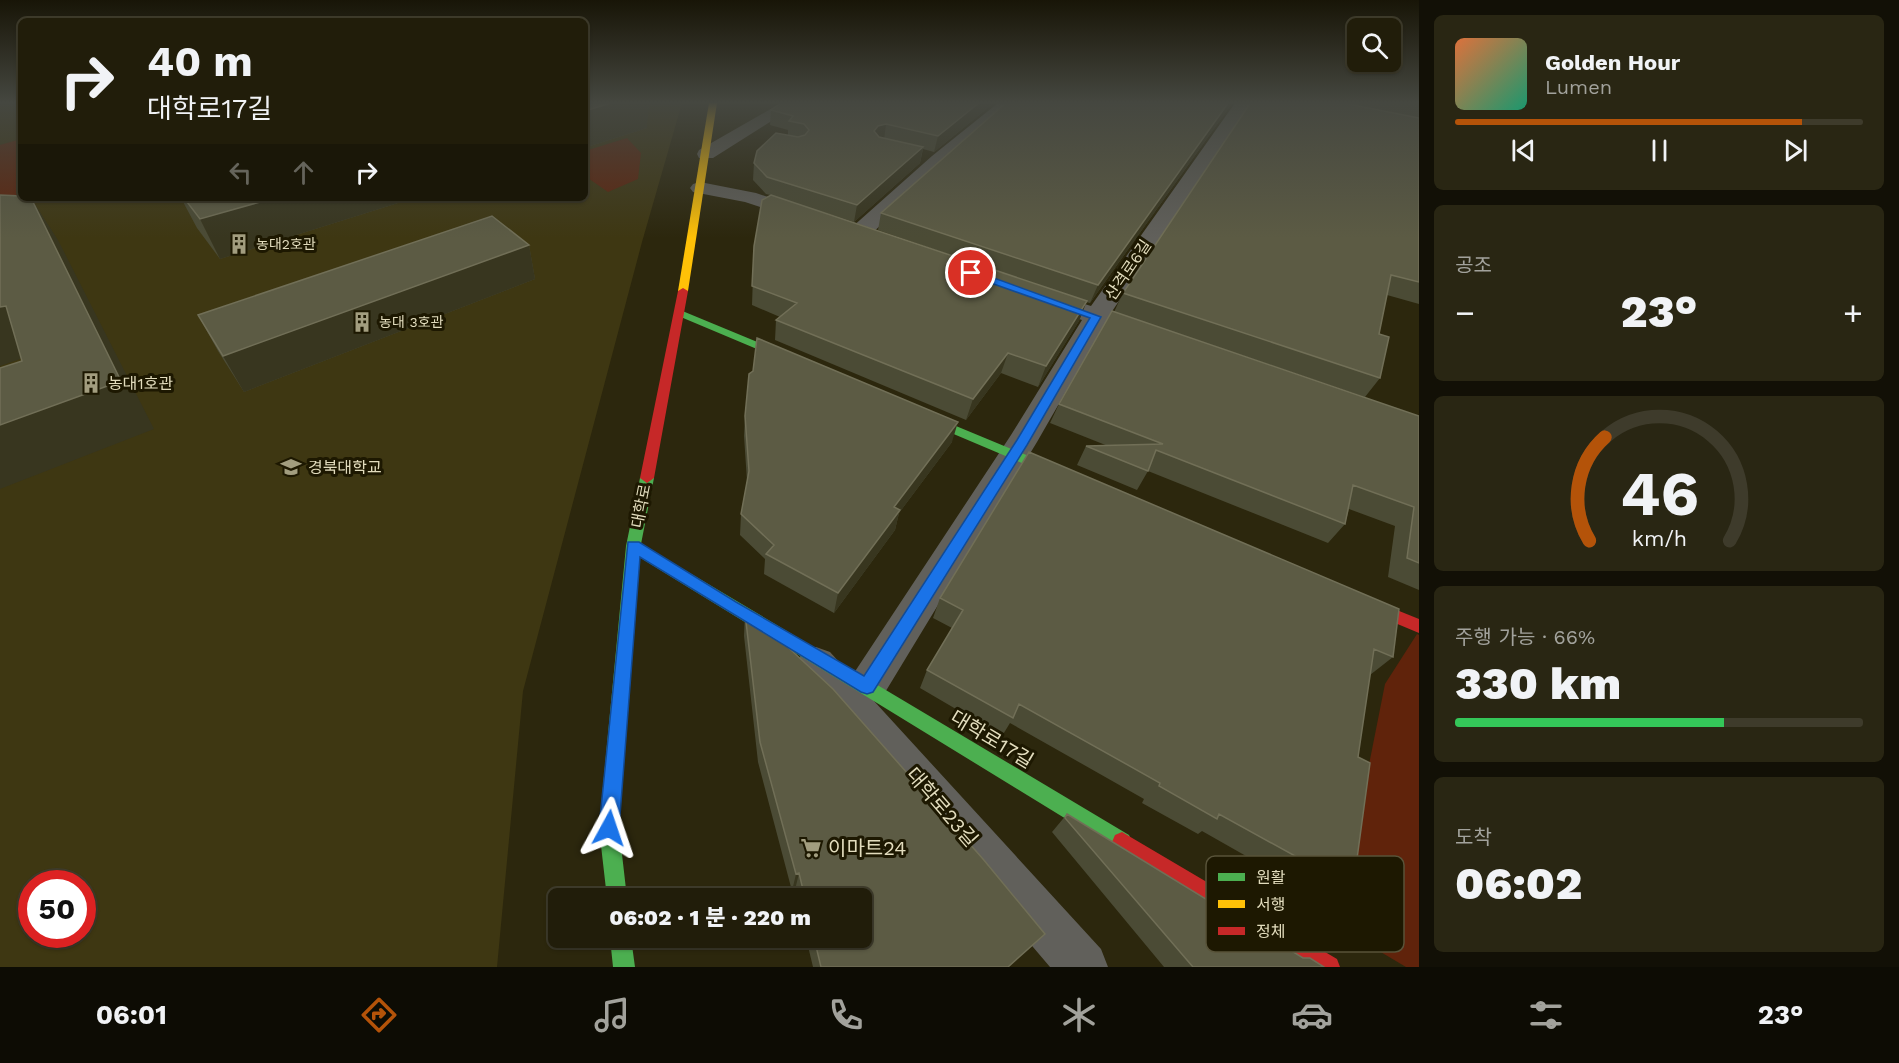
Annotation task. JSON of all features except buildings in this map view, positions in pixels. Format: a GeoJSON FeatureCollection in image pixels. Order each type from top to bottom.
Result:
{"type":"FeatureCollection","features":[{"type":"Feature","properties":{"kind":"main road","name":"대학로"},"geometry":{"type":"LineString","coordinates":[[616,888],[609,828],[633,546],[680,313],[707,148]]}},
{"type":"Feature","properties":{"kind":"main road"},"geometry":{"type":"LineString","coordinates":[[680,313],[807,367]]}},
{"type":"Feature","properties":{"kind":"main road"},"geometry":{"type":"LineString","coordinates":[[904,408],[1080,482]]}},
{"type":"Feature","properties":{"kind":"main road","name":"대학로17길"},"geometry":{"type":"LineString","coordinates":[[633,546],[1206,892]]}},
{"type":"Feature","properties":{"kind":"main road"},"geometry":{"type":"LineString","coordinates":[[1342,594],[1419,626]]}},
{"type":"Feature","properties":{"kind":"main road"},"geometry":{"type":"LineString","coordinates":[[622,948],[624,967]]}},
{"type":"Feature","properties":{"kind":"main road","name":"대학로17길"},"geometry":{"type":"LineString","coordinates":[[1304,952],[1329,967]]}},
{"type":"Feature","properties":{"kind":"street"},"geometry":{"type":"LineString","coordinates":[[706,154],[715,148]]}},
{"type":"Feature","properties":{"kind":"street"},"geometry":{"type":"LineString","coordinates":[[700,188],[749,197],[851,230],[953,148]]}},
{"type":"Feature","properties":{"kind":"street","name":"산격로6길"},"geometry":{"type":"LineString","coordinates":[[867,686],[1014,454],[1096,317],[1211,148]]}},
{"type":"Feature","properties":{"kind":"street"},"geometry":{"type":"LineString","coordinates":[[914,155],[939,160]]}},
{"type":"Feature","properties":{"kind":"street"},"geometry":{"type":"LineString","coordinates":[[1016,289],[1163,340]]}},
{"type":"Feature","properties":{"kind":"street","name":"대학로23길"},"geometry":{"type":"LineString","coordinates":[[801,646],[1083,967]]}},
{"type":"Feature","properties":{"kind":"shaded area","name":"경북대학교"},"geometry":{"type":"Polygon","coordinates":[[[0,148],[18,148],[18,201],[588,201],[588,148],[669,148],[523,691],[497,967],[0,967],[0,148]]]}},
{"type":"Feature","properties":{"kind":"shaded area"},"geometry":{"type":"Polygon","coordinates":[[[0,148],[18,148],[18,201],[34,201],[0,210],[0,148]]]}},
{"type":"Feature","properties":{"kind":"shaded area"},"geometry":{"type":"Polygon","coordinates":[[[636,148],[641,153],[638,179],[608,192],[588,178],[588,150],[636,148]]]}},
{"type":"Feature","properties":{"kind":"shaded area"},"geometry":{"type":"Polygon","coordinates":[[[1417,634],[1419,635],[1419,967],[1406,967],[1381,952],[1404,952],[1404,856],[1351,856],[1385,684],[1417,634]]]}},
{"type":"Feature","properties":{"kind":"traffic: fast"},"geometry":{"type":"LineString","coordinates":[[680,313],[799,363]]}},
{"type":"Feature","properties":{"kind":"traffic: fast"},"geometry":{"type":"LineString","coordinates":[[915,413],[1067,477]]}},
{"type":"Feature","properties":{"kind":"traffic: fast"},"geometry":{"type":"LineString","coordinates":[[616,888],[609,828],[633,546],[647,478]]}},
{"type":"Feature","properties":{"kind":"traffic: fast"},"geometry":{"type":"LineString","coordinates":[[633,546],[1122,842]]}},
{"type":"Feature","properties":{"kind":"traffic: fast"},"geometry":{"type":"LineString","coordinates":[[622,948],[624,967]]}},
{"type":"Feature","properties":{"kind":"traffic: slow"},"geometry":{"type":"LineString","coordinates":[[683,291],[706,148]]}},
{"type":"Feature","properties":{"kind":"traffic: jam"},"geometry":{"type":"LineString","coordinates":[[647,478],[683,291]]}},
{"type":"Feature","properties":{"kind":"traffic: jam"},"geometry":{"type":"LineString","coordinates":[[1357,600],[1419,626]]}},
{"type":"Feature","properties":{"kind":"traffic: jam"},"geometry":{"type":"LineString","coordinates":[[1122,842],[1206,893]]}},
{"type":"Feature","properties":{"kind":"traffic: jam"},"geometry":{"type":"LineString","coordinates":[[1304,952],[1329,967]]}},
{"type":"Feature","properties":{"kind":"place","name":"농대2호관"},"geometry":{"type":"Point","coordinates":[239,244]}},
{"type":"Feature","properties":{"kind":"place","name":"농대 3호관"},"geometry":{"type":"Point","coordinates":[362,322]}},
{"type":"Feature","properties":{"kind":"place","name":"농대1호관"},"geometry":{"type":"Point","coordinates":[91,383]}},
{"type":"Feature","properties":{"kind":"place","name":"경북대학교"},"geometry":{"type":"Point","coordinates":[291,467]}},
{"type":"Feature","properties":{"kind":"place","name":"이마트24"},"geometry":{"type":"Point","coordinates":[811,848]}},
{"type":"Feature","properties":{"kind":"route"},"geometry":{"type":"LineString","coordinates":[[609,828],[633,546],[867,686],[1022,442],[1096,317],[971,273]]}}]}
